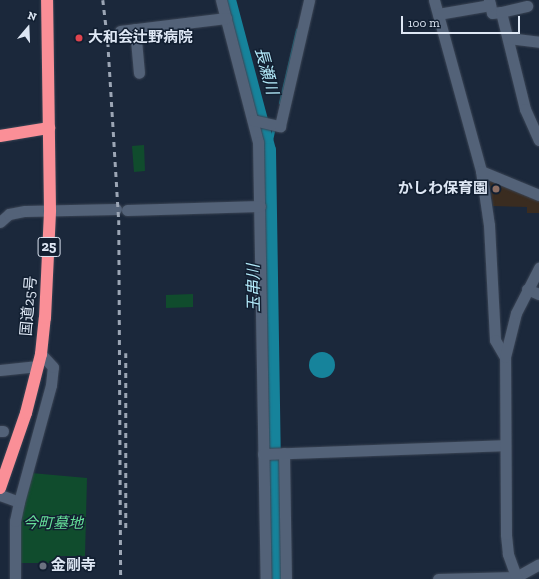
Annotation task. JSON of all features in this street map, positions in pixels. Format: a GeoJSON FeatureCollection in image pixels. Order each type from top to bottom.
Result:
{"type":"FeatureCollection","features":[{"type":"Feature","properties":{"kind":"highway","name":"国道25号"},"geometry":{"type":"LineString","coordinates":[[0,488],[26,413],[41,354],[48,288],[50,210],[47,0]]}},
{"type":"Feature","properties":{"kind":"highway"},"geometry":{"type":"LineString","coordinates":[[0,136],[49,128]]}},
{"type":"Feature","properties":{"kind":"street"},"geometry":{"type":"LineString","coordinates":[[221,0],[258,142],[266,454],[266,579]]}},
{"type":"Feature","properties":{"kind":"street"},"geometry":{"type":"LineString","coordinates":[[253,120],[280,126],[309,0]]}},
{"type":"Feature","properties":{"kind":"street"},"geometry":{"type":"LineString","coordinates":[[434,0],[481,171],[489,224],[495,340],[505,357]]}},
{"type":"Feature","properties":{"kind":"street"},"geometry":{"type":"LineString","coordinates":[[438,14],[489,3],[492,13],[527,6]]}},
{"type":"Feature","properties":{"kind":"street"},"geometry":{"type":"LineString","coordinates":[[501,12],[525,108],[539,140]]}},
{"type":"Feature","properties":{"kind":"street"},"geometry":{"type":"LineString","coordinates":[[120,31],[226,18]]}},
{"type":"Feature","properties":{"kind":"street"},"geometry":{"type":"LineString","coordinates":[[135,29],[139,73]]}},
{"type":"Feature","properties":{"kind":"street"},"geometry":{"type":"LineString","coordinates":[[508,38],[539,42]]}},
{"type":"Feature","properties":{"kind":"street"},"geometry":{"type":"LineString","coordinates":[[481,171],[539,195]]}},
{"type":"Feature","properties":{"kind":"street"},"geometry":{"type":"LineString","coordinates":[[127,210],[260,206]]}},
{"type":"Feature","properties":{"kind":"street"},"geometry":{"type":"LineString","coordinates":[[0,222],[9,214],[50,210],[116,209]]}},
{"type":"Feature","properties":{"kind":"street"},"geometry":{"type":"LineString","coordinates":[[516,578],[508,554],[506,534],[504,445],[505,357],[516,313],[527,288],[539,268]]}},
{"type":"Feature","properties":{"kind":"street"},"geometry":{"type":"LineString","coordinates":[[527,288],[539,294]]}},
{"type":"Feature","properties":{"kind":"street"},"geometry":{"type":"LineString","coordinates":[[15,579],[15,521],[51,385],[53,367],[41,354]]}},
{"type":"Feature","properties":{"kind":"street"},"geometry":{"type":"LineString","coordinates":[[0,370],[38,366]]}},
{"type":"Feature","properties":{"kind":"street"},"geometry":{"type":"LineString","coordinates":[[266,454],[504,445]]}},
{"type":"Feature","properties":{"kind":"street"},"geometry":{"type":"LineString","coordinates":[[282,454],[286,579]]}},
{"type":"Feature","properties":{"kind":"street"},"geometry":{"type":"LineString","coordinates":[[0,495],[19,502]]}},
{"type":"Feature","properties":{"kind":"street"},"geometry":{"type":"LineString","coordinates":[[438,579],[516,578],[539,564]]}},
{"type":"Feature","properties":{"kind":"shaded area"},"geometry":{"type":"Polygon","coordinates":[[[489,177],[539,198],[539,213],[527,213],[527,207],[493,206],[489,177]]]}},
{"type":"Feature","properties":{"kind":"green space"},"geometry":{"type":"Polygon","coordinates":[[[144,145],[145,171],[134,172],[132,146],[144,145]]]}},
{"type":"Feature","properties":{"kind":"green space"},"geometry":{"type":"Polygon","coordinates":[[[193,294],[193,307],[166,308],[166,295],[193,294]]]}},
{"type":"Feature","properties":{"kind":"green space","name":"今町墓地"},"geometry":{"type":"Polygon","coordinates":[[[31,473],[87,478],[85,556],[58,556],[56,563],[18,563],[22,503],[31,473]]]}},
{"type":"Feature","properties":{"kind":"water"},"geometry":{"type":"Polygon","coordinates":[[[322,352],[332,355],[335,365],[332,375],[322,378],[312,375],[309,365],[312,355],[322,352]]]}},
{"type":"Feature","properties":{"kind":"waterway","name":"玉串川"},"geometry":{"type":"LineString","coordinates":[[229,0],[269,150],[276,579]]}},
{"type":"Feature","properties":{"kind":"waterway","name":"玉串川"},"geometry":{"type":"LineString","coordinates":[[280,103],[297,30]]}},
{"type":"Feature","properties":{"kind":"waterway","name":"玉串川"},"geometry":{"type":"LineString","coordinates":[[269,150],[274,127]]}},
{"type":"Feature","properties":{"kind":"railway"},"geometry":{"type":"LineString","coordinates":[[103,0],[108,42],[119,220],[121,579]]}},
{"type":"Feature","properties":{"kind":"railway"},"geometry":{"type":"LineString","coordinates":[[126,353],[126,529]]}},
{"type":"Feature","properties":{"kind":"place","name":"大和会辻野病院"},"geometry":{"type":"Point","coordinates":[79,38]}},
{"type":"Feature","properties":{"kind":"place","name":"かしわ保育園"},"geometry":{"type":"Point","coordinates":[496,189]}},
{"type":"Feature","properties":{"kind":"place","name":"金剛寺"},"geometry":{"type":"Point","coordinates":[43,566]}},
{"type":"Feature","properties":{"kind":"water label","name":"長瀬川"},"geometry":{"type":"Point","coordinates":[266,71]}}]}
